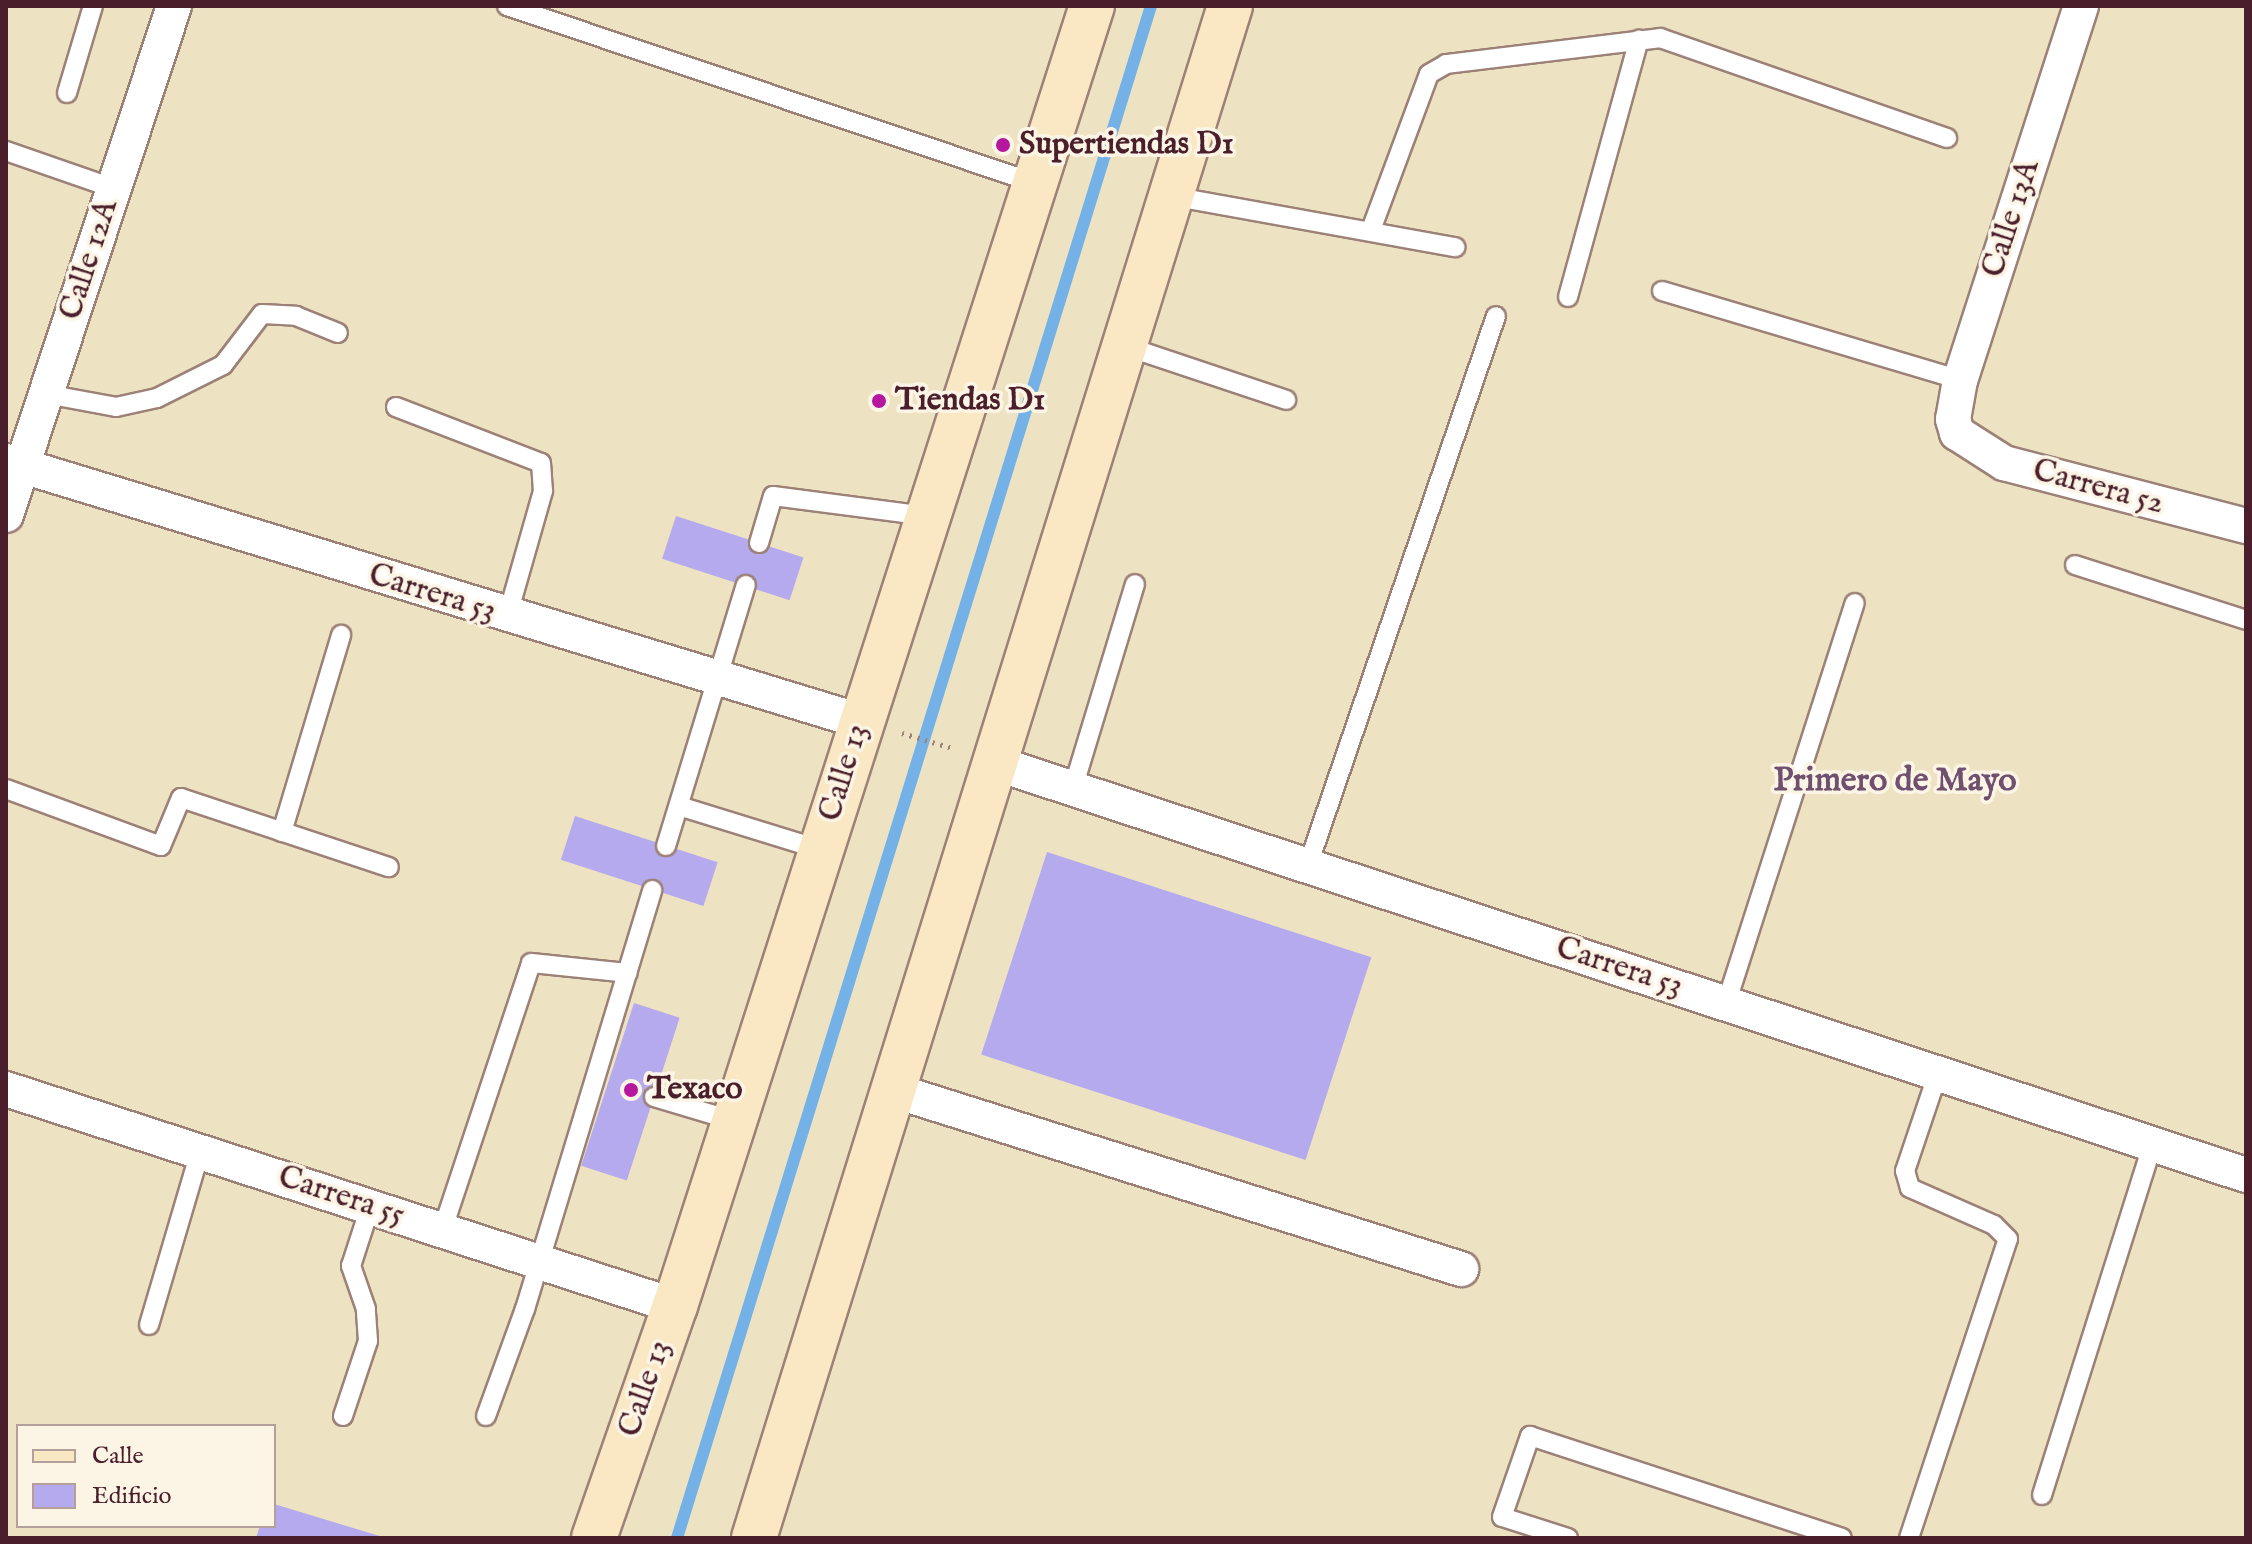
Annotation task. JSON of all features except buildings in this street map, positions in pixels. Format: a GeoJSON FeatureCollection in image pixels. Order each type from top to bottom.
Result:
{"type":"FeatureCollection","features":[{"type":"Feature","properties":{"kind":"main road","name":"Calle 13"},"geometry":{"type":"LineString","coordinates":[[594,1538],[675,1306],[821,850],[873,725],[928,516],[1038,184],[1092,6]]}},
{"type":"Feature","properties":{"kind":"main road"},"geometry":{"type":"LineString","coordinates":[[754,1538],[889,1089],[972,755],[1122,346],[1230,6]]}},
{"type":"Feature","properties":{"kind":"street","name":"Calle 12A"},"geometry":{"type":"LineString","coordinates":[[6,515],[14,464],[46,394],[174,6]]}},
{"type":"Feature","properties":{"kind":"street","name":"Calle 13A"},"geometry":{"type":"LineString","coordinates":[[1957,433],[1954,407],[1960,380],[2081,6]]}},
{"type":"Feature","properties":{"kind":"street","name":"Carrera 52"},"geometry":{"type":"LineString","coordinates":[[1957,433],[2004,463],[2246,526]]}},
{"type":"Feature","properties":{"kind":"street","name":"Carrera 53"},"geometry":{"type":"LineString","coordinates":[[14,464],[507,617],[873,725]]}},
{"type":"Feature","properties":{"kind":"street","name":"Carrera 53"},"geometry":{"type":"LineString","coordinates":[[972,755],[2246,1175]]}},
{"type":"Feature","properties":{"kind":"street","name":"Carrera 55"},"geometry":{"type":"LineString","coordinates":[[6,1089],[675,1306]]}},
{"type":"Feature","properties":{"kind":"street"},"geometry":{"type":"LineString","coordinates":[[889,1089],[1461,1269]]}},
{"type":"Feature","properties":{"kind":"lane"},"geometry":{"type":"LineString","coordinates":[[67,93],[93,6]]}},
{"type":"Feature","properties":{"kind":"lane"},"geometry":{"type":"LineString","coordinates":[[507,6],[1038,184]]}},
{"type":"Feature","properties":{"kind":"lane"},"geometry":{"type":"LineString","coordinates":[[1371,230],[1426,81],[1436,68],[1660,38],[1947,138]]}},
{"type":"Feature","properties":{"kind":"lane"},"geometry":{"type":"LineString","coordinates":[[1568,297],[1639,40]]}},
{"type":"Feature","properties":{"kind":"lane"},"geometry":{"type":"LineString","coordinates":[[6,151],[113,188]]}},
{"type":"Feature","properties":{"kind":"lane"},"geometry":{"type":"LineString","coordinates":[[1169,196],[1455,247]]}},
{"type":"Feature","properties":{"kind":"lane"},"geometry":{"type":"LineString","coordinates":[[1662,291],[1960,380]]}},
{"type":"Feature","properties":{"kind":"lane"},"geometry":{"type":"LineString","coordinates":[[46,394],[116,407],[157,398],[223,365],[262,314],[296,316],[338,333]]}},
{"type":"Feature","properties":{"kind":"lane"},"geometry":{"type":"LineString","coordinates":[[1308,865],[1496,316]]}},
{"type":"Feature","properties":{"kind":"lane"},"geometry":{"type":"LineString","coordinates":[[1122,346],[1286,400]]}},
{"type":"Feature","properties":{"kind":"lane"},"geometry":{"type":"LineString","coordinates":[[396,407],[541,463],[543,491],[507,617]]}},
{"type":"Feature","properties":{"kind":"lane"},"geometry":{"type":"LineString","coordinates":[[759,543],[773,496],[928,516]]}},
{"type":"Feature","properties":{"kind":"lane"},"geometry":{"type":"LineString","coordinates":[[2075,565],[2246,620]]}},
{"type":"Feature","properties":{"kind":"lane"},"geometry":{"type":"LineString","coordinates":[[1073,788],[1135,584]]}},
{"type":"Feature","properties":{"kind":"lane"},"geometry":{"type":"LineString","coordinates":[[666,846],[746,585]]}},
{"type":"Feature","properties":{"kind":"lane"},"geometry":{"type":"LineString","coordinates":[[1726,1004],[1855,603]]}},
{"type":"Feature","properties":{"kind":"lane"},"geometry":{"type":"LineString","coordinates":[[282,832],[341,635]]}},
{"type":"Feature","properties":{"kind":"lane"},"geometry":{"type":"LineString","coordinates":[[6,789],[161,846],[181,798],[389,867]]}},
{"type":"Feature","properties":{"kind":"lane"},"geometry":{"type":"LineString","coordinates":[[679,806],[821,850]]}},
{"type":"Feature","properties":{"kind":"lane"},"geometry":{"type":"LineString","coordinates":[[486,1416],[601,1082],[627,973],[652,890]]}},
{"type":"Feature","properties":{"kind":"lane"},"geometry":{"type":"LineString","coordinates":[[442,1231],[531,963],[627,973]]}},
{"type":"Feature","properties":{"kind":"lane"},"geometry":{"type":"LineString","coordinates":[[1909,1538],[2008,1239],[1994,1225],[1910,1188],[1905,1171],[1938,1073]]}},
{"type":"Feature","properties":{"kind":"lane"},"geometry":{"type":"LineString","coordinates":[[654,1097],[734,1121]]}},
{"type":"Feature","properties":{"kind":"lane"},"geometry":{"type":"LineString","coordinates":[[2042,1495],[2153,1144]]}},
{"type":"Feature","properties":{"kind":"lane"},"geometry":{"type":"LineString","coordinates":[[149,1325],[200,1152]]}},
{"type":"Feature","properties":{"kind":"lane"},"geometry":{"type":"LineString","coordinates":[[343,1416],[368,1341],[366,1309],[351,1266],[370,1207]]}},
{"type":"Feature","properties":{"kind":"lane"},"geometry":{"type":"LineString","coordinates":[[1568,1538],[1502,1517],[1530,1436],[1842,1538]]}},
{"type":"Feature","properties":{"kind":"path"},"geometry":{"type":"LineString","coordinates":[[873,725],[972,755]]}},
{"type":"Feature","properties":{"kind":"waterway"},"geometry":{"type":"LineString","coordinates":[[677,1538],[1151,6]]}},
{"type":"Feature","properties":{"kind":"place","name":"Supertiendas D1"},"geometry":{"type":"Point","coordinates":[1003,145]}},
{"type":"Feature","properties":{"kind":"place","name":"Tiendas D1"},"geometry":{"type":"Point","coordinates":[879,401]}},
{"type":"Feature","properties":{"kind":"place","name":"Texaco"},"geometry":{"type":"Point","coordinates":[631,1090]}},
{"type":"Feature","properties":{"kind":"district","name":"Primero de Mayo"},"geometry":{"type":"Point","coordinates":[1895,781]}}]}
